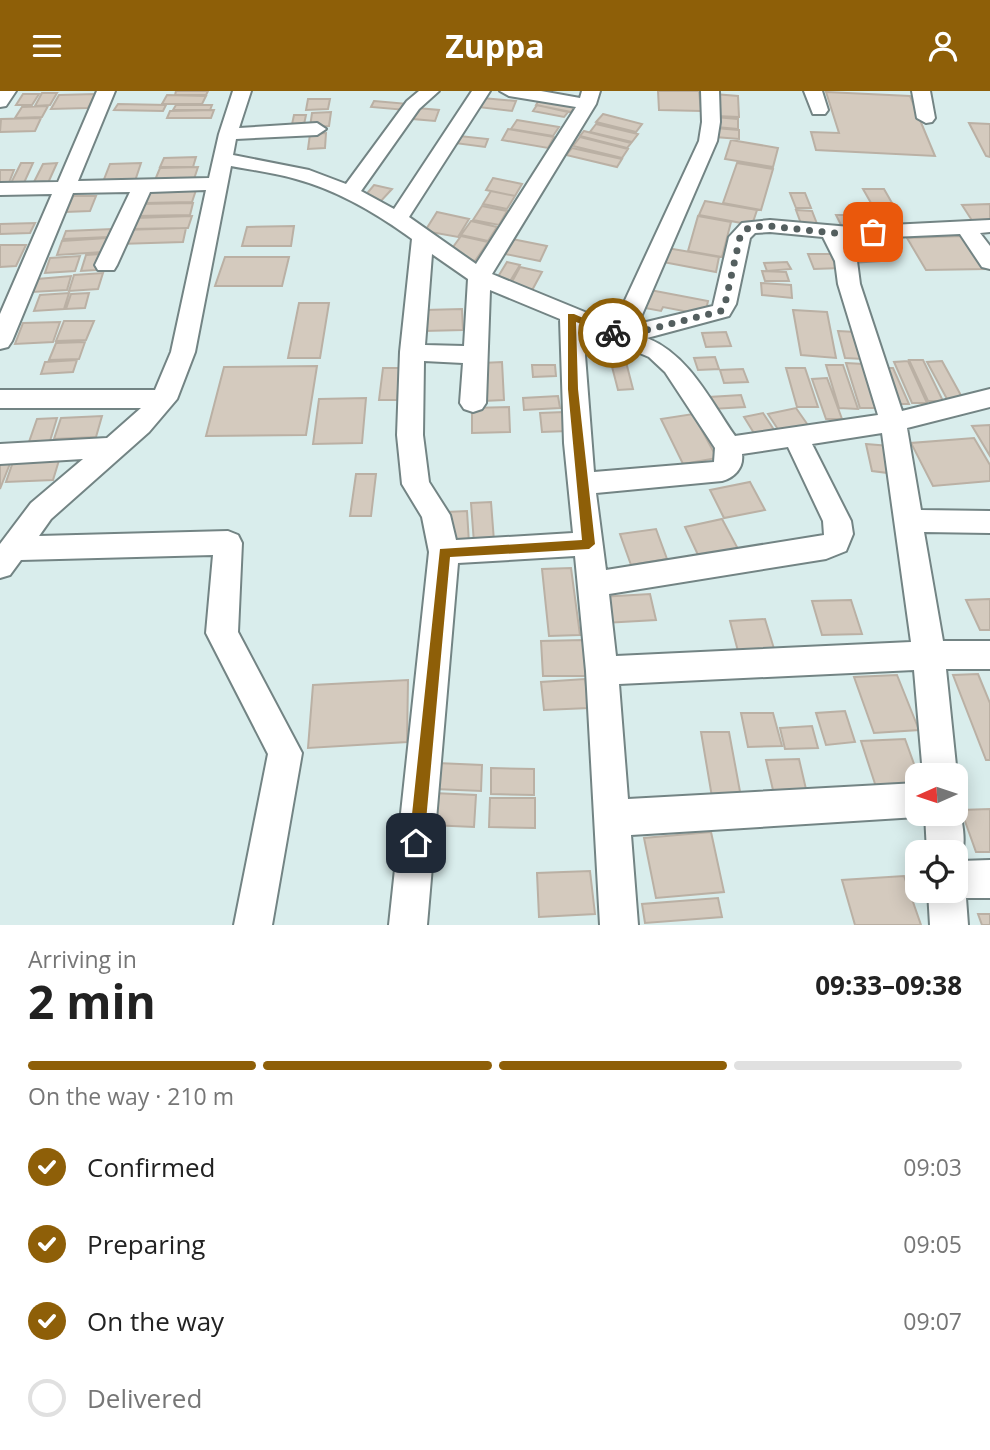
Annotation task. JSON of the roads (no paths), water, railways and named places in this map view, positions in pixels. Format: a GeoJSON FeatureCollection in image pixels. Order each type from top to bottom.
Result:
{"type":"FeatureCollection","features":[{"type":"Feature","properties":{"kind":"street"},"geometry":{"type":"LineString","coordinates":[[0,102],[7,91]]}},
{"type":"Feature","properties":{"kind":"street"},"geometry":{"type":"LineString","coordinates":[[0,341],[106,91]]}},
{"type":"Feature","properties":{"kind":"street"},"geometry":{"type":"LineString","coordinates":[[7,557],[41,512],[140,425],[164,398],[183,352],[229,134],[242,91]]}},
{"type":"Feature","properties":{"kind":"street"},"geometry":{"type":"LineString","coordinates":[[350,193],[413,105],[430,91]]}},
{"type":"Feature","properties":{"kind":"street"},"geometry":{"type":"LineString","coordinates":[[398,219],[481,91]]}},
{"type":"Feature","properties":{"kind":"street"},"geometry":{"type":"LineString","coordinates":[[473,403],[479,277],[589,98],[509,91]]}},
{"type":"Feature","properties":{"kind":"street"},"geometry":{"type":"LineString","coordinates":[[622,334],[708,141],[711,122],[710,91]]}},
{"type":"Feature","properties":{"kind":"street"},"geometry":{"type":"LineString","coordinates":[[813,91],[819,110]]}},
{"type":"Feature","properties":{"kind":"street"},"geometry":{"type":"LineString","coordinates":[[921,91],[926,118]]}},
{"type":"Feature","properties":{"kind":"street"},"geometry":{"type":"LineString","coordinates":[[229,134],[317,129]]}},
{"type":"Feature","properties":{"kind":"street"},"geometry":{"type":"LineString","coordinates":[[224,159],[302,174],[350,193],[398,219],[479,277],[571,316],[622,334],[664,356],[674,366],[728,447],[730,461],[722,471],[581,484]]}},
{"type":"Feature","properties":{"kind":"street"},"geometry":{"type":"LineString","coordinates":[[106,265],[144,184]]}},
{"type":"Feature","properties":{"kind":"street"},"geometry":{"type":"LineString","coordinates":[[0,190],[219,184]]}},
{"type":"Feature","properties":{"kind":"street"},"geometry":{"type":"LineString","coordinates":[[622,334],[721,311],[725,304],[740,237],[749,227],[770,226],[832,233],[990,226]]}},
{"type":"Feature","properties":{"kind":"street"},"geometry":{"type":"LineString","coordinates":[[966,227],[990,262]]}},
{"type":"Feature","properties":{"kind":"street"},"geometry":{"type":"LineString","coordinates":[[832,233],[846,261],[849,283],[893,422],[929,655],[939,763]]}},
{"type":"Feature","properties":{"kind":"street"},"geometry":{"type":"LineString","coordinates":[[408,925],[444,552],[436,515],[422,495],[413,472],[410,435],[412,352],[423,237]]}},
{"type":"Feature","properties":{"kind":"street"},"geometry":{"type":"LineString","coordinates":[[571,316],[570,353],[581,484],[602,671],[619,925]]}},
{"type":"Feature","properties":{"kind":"street"},"geometry":{"type":"LineString","coordinates":[[412,352],[474,355]]}},
{"type":"Feature","properties":{"kind":"street"},"geometry":{"type":"LineString","coordinates":[[0,399],[164,398]]}},
{"type":"Feature","properties":{"kind":"street"},"geometry":{"type":"LineString","coordinates":[[728,447],[893,422],[990,398]]}},
{"type":"Feature","properties":{"kind":"street"},"geometry":{"type":"LineString","coordinates":[[593,584],[826,547],[836,543],[839,534],[837,521],[796,437]]}},
{"type":"Feature","properties":{"kind":"street"},"geometry":{"type":"LineString","coordinates":[[0,454],[111,448]]}},
{"type":"Feature","properties":{"kind":"street"},"geometry":{"type":"LineString","coordinates":[[908,521],[990,522]]}},
{"type":"Feature","properties":{"kind":"street"},"geometry":{"type":"LineString","coordinates":[[7,557],[228,543],[222,633],[285,753],[253,925]]}},
{"type":"Feature","properties":{"kind":"street"},"geometry":{"type":"LineString","coordinates":[[444,552],[589,544]]}},
{"type":"Feature","properties":{"kind":"street"},"geometry":{"type":"LineString","coordinates":[[602,671],[929,655],[990,655]]}},
{"type":"Feature","properties":{"kind":"street"},"geometry":{"type":"LineString","coordinates":[[612,818],[905,801]]}},
{"type":"Feature","properties":{"kind":"street"},"geometry":{"type":"LineString","coordinates":[[968,880],[990,879]]}},
{"type":"Feature","properties":{"kind":"street"},"geometry":{"type":"LineString","coordinates":[[948,903],[949,925]]}}]}
